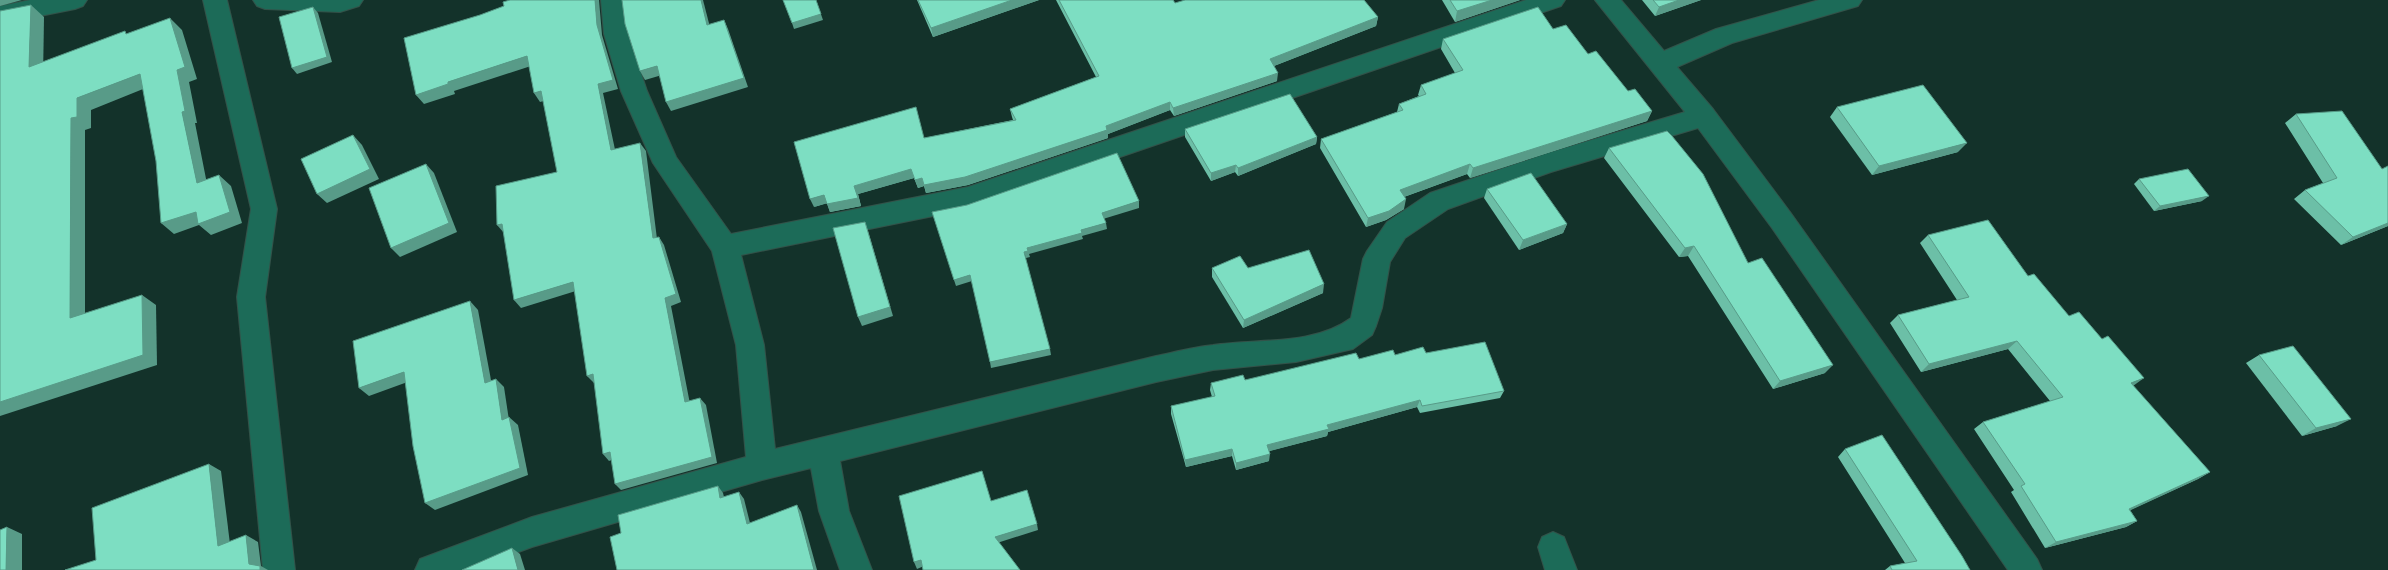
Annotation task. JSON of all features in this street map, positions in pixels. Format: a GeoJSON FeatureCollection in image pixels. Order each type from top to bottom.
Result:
{"type":"FeatureCollection","features":[{"type":"Feature","properties":{"kind":"street"},"geometry":{"type":"LineString","coordinates":[[0,14],[75,0]]}},
{"type":"Feature","properties":{"kind":"street"},"geometry":{"type":"LineString","coordinates":[[215,0],[264,209],[251,297],[279,570]]}},
{"type":"Feature","properties":{"kind":"street"},"geometry":{"type":"LineString","coordinates":[[265,0],[340,3],[351,0]]}},
{"type":"Feature","properties":{"kind":"street"},"geometry":{"type":"LineString","coordinates":[[613,0],[616,34],[634,91],[666,163],[725,247],[750,345],[762,466]]}},
{"type":"Feature","properties":{"kind":"street"},"geometry":{"type":"LineString","coordinates":[[725,247],[968,198],[1553,0]]}},
{"type":"Feature","properties":{"kind":"street"},"geometry":{"type":"LineString","coordinates":[[1607,0],[1704,116],[1781,220],[2026,570]]}},
{"type":"Feature","properties":{"kind":"street"},"geometry":{"type":"LineString","coordinates":[[1661,63],[1726,36],[1850,0]]}},
{"type":"Feature","properties":{"kind":"street"},"geometry":{"type":"LineString","coordinates":[[431,570],[532,532],[762,466],[1156,369],[1214,357],[1296,349],[1343,340],[1362,326],[1368,308],[1377,259],[1396,230],[1439,201],[1548,163],[1704,116]]}},
{"type":"Feature","properties":{"kind":"street"},"geometry":{"type":"LineString","coordinates":[[823,452],[834,511],[856,570]]}},
{"type":"Feature","properties":{"kind":"building"},"geometry":{"type":"Polygon","coordinates":[[[510,0],[595,0],[597,25],[613,80],[598,84],[611,150],[640,143],[653,238],[659,237],[676,294],[665,298],[685,402],[700,398],[712,457],[615,484],[610,452],[603,454],[593,374],[587,376],[573,282],[514,300],[502,224],[497,225],[496,186],[557,172],[541,91],[534,93],[527,56],[448,82],[448,84],[416,95],[404,38],[480,15],[504,6],[503,2],[510,0]]]}},
{"type":"Feature","properties":{"kind":"building"},"geometry":{"type":"Polygon","coordinates":[[[622,0],[701,0],[707,25],[724,20],[744,78],[666,102],[657,66],[640,71],[625,24],[622,0]]]}},
{"type":"Feature","properties":{"kind":"building"},"geometry":{"type":"Polygon","coordinates":[[[783,0],[816,0],[821,14],[792,23],[783,0]]]}},
{"type":"Feature","properties":{"kind":"building"},"geometry":{"type":"Polygon","coordinates":[[[918,0],[1012,0],[931,28],[918,0]]]}},
{"type":"Feature","properties":{"kind":"building"},"geometry":{"type":"Polygon","coordinates":[[[1059,0],[1173,0],[1175,3],[1185,0],[1364,0],[1378,17],[1270,59],[1278,73],[1173,108],[1170,102],[1106,126],[1107,130],[965,177],[924,185],[922,178],[915,180],[911,169],[854,186],[858,198],[827,204],[824,195],[810,199],[794,142],[916,107],[924,138],[1016,120],[1010,109],[1099,76],[1059,0]]]}},
{"type":"Feature","properties":{"kind":"building"},"geometry":{"type":"Polygon","coordinates":[[[1450,0],[1492,0],[1457,11],[1450,0]]]}},
{"type":"Feature","properties":{"kind":"building"},"geometry":{"type":"Polygon","coordinates":[[[1653,0],[1679,0],[1659,7],[1653,0]]]}},
{"type":"Feature","properties":{"kind":"building"},"geometry":{"type":"Polygon","coordinates":[[[31,5],[29,67],[125,31],[126,34],[170,18],[185,67],[177,70],[185,111],[182,112],[197,183],[219,175],[230,212],[198,224],[196,212],[161,223],[156,161],[140,74],[77,98],[77,117],[71,118],[70,318],[142,295],[143,355],[0,402],[0,11],[31,5]]]}},
{"type":"Feature","properties":{"kind":"building"},"geometry":{"type":"Polygon","coordinates":[[[313,7],[327,57],[292,68],[279,17],[313,7]]]}},
{"type":"Feature","properties":{"kind":"building"},"geometry":{"type":"Polygon","coordinates":[[[1538,7],[1553,29],[1566,25],[1588,54],[1596,51],[1628,91],[1635,89],[1652,111],[1473,168],[1470,164],[1400,190],[1406,199],[1389,211],[1368,218],[1321,139],[1403,110],[1399,104],[1426,94],[1421,85],[1463,70],[1443,39],[1538,7]]]}},
{"type":"Feature","properties":{"kind":"building"},"geometry":{"type":"Polygon","coordinates":[[[1923,85],[1967,143],[1879,166],[1837,107],[1923,85]]]}},
{"type":"Feature","properties":{"kind":"building"},"geometry":{"type":"Polygon","coordinates":[[[1290,94],[1317,137],[1238,168],[1236,165],[1211,173],[1185,129],[1290,94]]]}},
{"type":"Feature","properties":{"kind":"building"},"geometry":{"type":"Polygon","coordinates":[[[2342,111],[2382,169],[2388,166],[2388,223],[2353,237],[2305,190],[2337,178],[2296,114],[2342,111]]]}},
{"type":"Feature","properties":{"kind":"building"},"geometry":{"type":"Polygon","coordinates":[[[1667,131],[1703,174],[1748,263],[1762,258],[1833,365],[1780,381],[1694,246],[1685,248],[1609,148],[1667,131]]]}},
{"type":"Feature","properties":{"kind":"building"},"geometry":{"type":"Polygon","coordinates":[[[353,135],[370,169],[317,194],[301,159],[353,135]]]}},
{"type":"Feature","properties":{"kind":"building"},"geometry":{"type":"Polygon","coordinates":[[[1117,153],[1139,201],[1102,213],[1106,223],[1081,230],[1082,233],[1027,248],[1028,251],[1024,252],[1050,349],[990,362],[970,275],[954,280],[932,212],[967,205],[1117,153]]]}},
{"type":"Feature","properties":{"kind":"building"},"geometry":{"type":"Polygon","coordinates":[[[426,164],[449,223],[391,248],[369,188],[426,164]]]}},
{"type":"Feature","properties":{"kind":"building"},"geometry":{"type":"Polygon","coordinates":[[[2188,169],[2209,196],[2160,206],[2139,179],[2188,169]]]}},
{"type":"Feature","properties":{"kind":"building"},"geometry":{"type":"Polygon","coordinates":[[[1531,173],[1567,224],[1523,240],[1487,189],[1531,173]]]}},
{"type":"Feature","properties":{"kind":"building"},"geometry":{"type":"Polygon","coordinates":[[[1988,220],[2028,276],[2034,274],[2069,316],[2079,312],[2102,339],[2108,336],[2144,378],[2131,383],[2210,472],[2129,509],[2137,521],[2056,542],[2021,486],[2025,484],[1983,422],[2063,397],[2017,341],[1929,364],[1898,315],[1969,297],[1928,235],[1988,220]]]}},
{"type":"Feature","properties":{"kind":"building"},"geometry":{"type":"Polygon","coordinates":[[[865,222],[890,307],[858,317],[833,228],[865,222]]]}},
{"type":"Feature","properties":{"kind":"building"},"geometry":{"type":"Polygon","coordinates":[[[1309,250],[1324,284],[1244,320],[1212,268],[1240,256],[1248,268],[1309,250]]]}},
{"type":"Feature","properties":{"kind":"building"},"geometry":{"type":"Polygon","coordinates":[[[470,301],[485,383],[496,379],[502,420],[509,417],[520,468],[425,503],[413,446],[404,372],[359,388],[353,341],[470,301]]]}},
{"type":"Feature","properties":{"kind":"building"},"geometry":{"type":"Polygon","coordinates":[[[1485,342],[1504,391],[1422,406],[1420,400],[1327,425],[1329,429],[1267,445],[1270,454],[1236,463],[1232,449],[1185,460],[1171,406],[1215,396],[1211,383],[1243,375],[1245,380],[1356,353],[1359,359],[1393,350],[1395,355],[1423,347],[1426,353],[1485,342]]]}},
{"type":"Feature","properties":{"kind":"building"},"geometry":{"type":"Polygon","coordinates":[[[2293,346],[2351,419],[2316,428],[2259,355],[2293,346]]]}},
{"type":"Feature","properties":{"kind":"building"},"geometry":{"type":"Polygon","coordinates":[[[1882,435],[1970,570],[1892,570],[1890,566],[1917,561],[1845,449],[1882,435]]]}},
{"type":"Feature","properties":{"kind":"building"},"geometry":{"type":"Polygon","coordinates":[[[209,464],[218,546],[246,535],[249,564],[260,566],[260,570],[65,570],[96,560],[92,508],[209,464]]]}},
{"type":"Feature","properties":{"kind":"building"},"geometry":{"type":"Polygon","coordinates":[[[982,471],[991,501],[1027,490],[1037,524],[995,537],[1020,570],[923,570],[921,560],[914,562],[899,496],[982,471]]]}},
{"type":"Feature","properties":{"kind":"building"},"geometry":{"type":"Polygon","coordinates":[[[718,486],[720,498],[739,492],[747,524],[797,505],[814,570],[617,570],[610,537],[621,533],[618,515],[718,486]]]}},
{"type":"Feature","properties":{"kind":"building"},"geometry":{"type":"Polygon","coordinates":[[[7,527],[6,570],[0,570],[0,530],[7,527]]]}},
{"type":"Feature","properties":{"kind":"building"},"geometry":{"type":"Polygon","coordinates":[[[512,548],[518,570],[462,570],[512,548]]]}}]}
